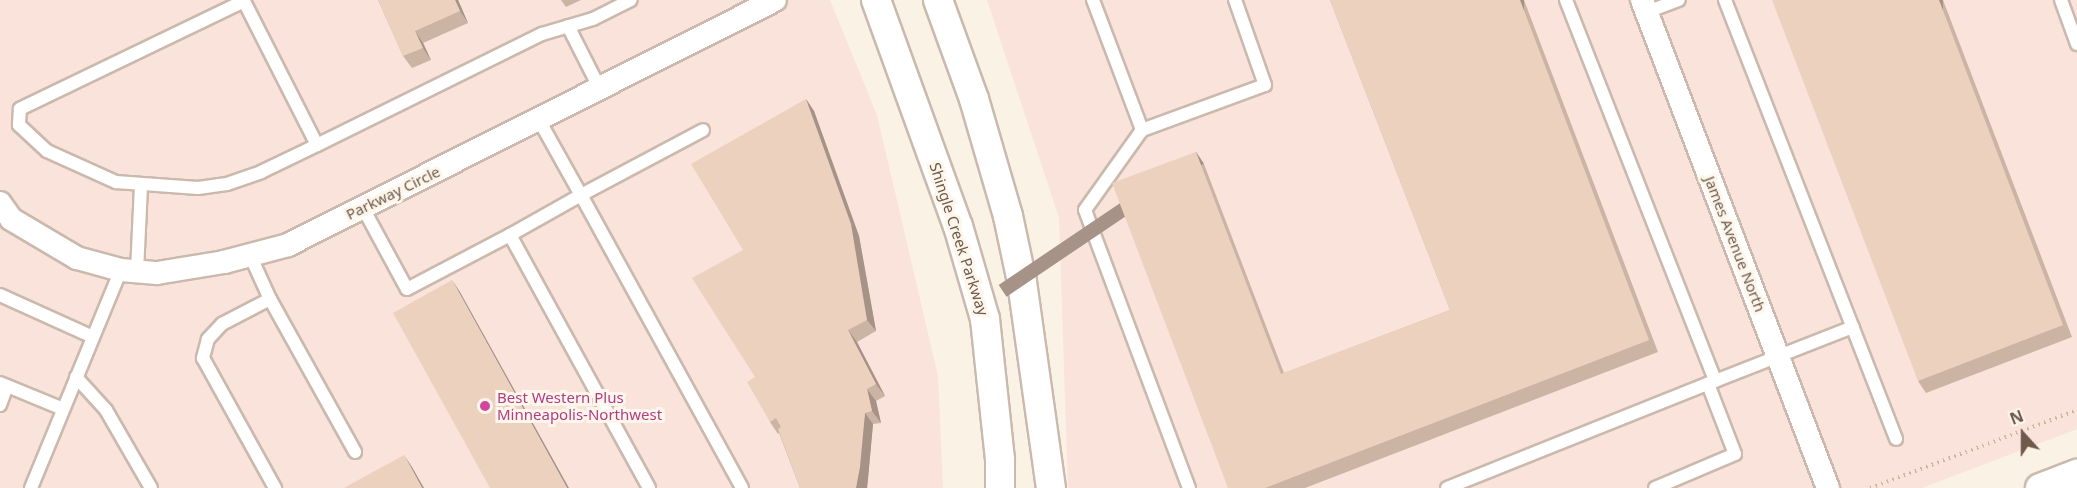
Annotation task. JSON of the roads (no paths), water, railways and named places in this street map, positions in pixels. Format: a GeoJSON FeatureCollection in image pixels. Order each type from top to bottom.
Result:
{"type":"FeatureCollection","features":[{"type":"Feature","properties":{"kind":"street","name":"Parkway Circle"},"geometry":{"type":"LineString","coordinates":[[0,203],[11,219],[77,258],[129,271],[157,273],[250,255],[288,245],[775,0]]}},
{"type":"Feature","properties":{"kind":"street","name":"Shingle Creek Parkway"},"geometry":{"type":"LineString","coordinates":[[876,0],[958,226],[985,319],[1000,460],[1000,488]]}},
{"type":"Feature","properties":{"kind":"street"},"geometry":{"type":"LineString","coordinates":[[938,0],[974,99],[1008,216],[1022,282],[1051,488]]}},
{"type":"Feature","properties":{"kind":"street","name":"James Avenue North"},"geometry":{"type":"LineString","coordinates":[[1645,6],[1828,488]]}},
{"type":"Feature","properties":{"kind":"street"},"geometry":{"type":"LineString","coordinates":[[2040,488],[2077,474]]}},
{"type":"Feature","properties":{"kind":"lane"},"geometry":{"type":"LineString","coordinates":[[317,145],[244,0],[20,109],[20,125],[47,151],[116,182],[198,188],[227,184],[317,145],[542,34],[568,26],[631,0]]}},
{"type":"Feature","properties":{"kind":"lane"},"geometry":{"type":"LineString","coordinates":[[1093,0],[1142,130]]}},
{"type":"Feature","properties":{"kind":"lane"},"geometry":{"type":"LineString","coordinates":[[1189,488],[1085,210],[1142,130],[1265,85],[1235,0]]}},
{"type":"Feature","properties":{"kind":"lane"},"geometry":{"type":"LineString","coordinates":[[1566,0],[1712,383],[1735,454],[1655,488]]}},
{"type":"Feature","properties":{"kind":"lane"},"geometry":{"type":"LineString","coordinates":[[1645,6],[1679,0]]}},
{"type":"Feature","properties":{"kind":"lane"},"geometry":{"type":"LineString","coordinates":[[1725,0],[1896,438]]}},
{"type":"Feature","properties":{"kind":"lane"},"geometry":{"type":"LineString","coordinates":[[2061,0],[2077,44]]}},
{"type":"Feature","properties":{"kind":"lane"},"geometry":{"type":"LineString","coordinates":[[568,26],[600,89]]}},
{"type":"Feature","properties":{"kind":"lane"},"geometry":{"type":"LineString","coordinates":[[539,120],[742,488]]}},
{"type":"Feature","properties":{"kind":"lane"},"geometry":{"type":"LineString","coordinates":[[363,208],[407,289],[703,130]]}},
{"type":"Feature","properties":{"kind":"lane"},"geometry":{"type":"LineString","coordinates":[[31,488],[93,337],[129,271],[141,185]]}},
{"type":"Feature","properties":{"kind":"lane"},"geometry":{"type":"LineString","coordinates":[[510,235],[649,488]]}},
{"type":"Feature","properties":{"kind":"lane"},"geometry":{"type":"LineString","coordinates":[[250,255],[270,299],[355,452]]}},
{"type":"Feature","properties":{"kind":"lane"},"geometry":{"type":"LineString","coordinates":[[0,295],[93,337]]}},
{"type":"Feature","properties":{"kind":"lane"},"geometry":{"type":"LineString","coordinates":[[270,299],[222,324],[208,339],[203,358],[275,488]]}},
{"type":"Feature","properties":{"kind":"lane"},"geometry":{"type":"LineString","coordinates":[[1447,488],[1853,327]]}},
{"type":"Feature","properties":{"kind":"lane"},"geometry":{"type":"LineString","coordinates":[[76,377],[106,410],[151,488]]}},
{"type":"Feature","properties":{"kind":"lane"},"geometry":{"type":"LineString","coordinates":[[0,405],[4,385],[63,409]]}},
{"type":"Feature","properties":{"kind":"place","name":"Best Western Plus Minneapolis-Northwest"},"geometry":{"type":"Point","coordinates":[485,406]}}]}
